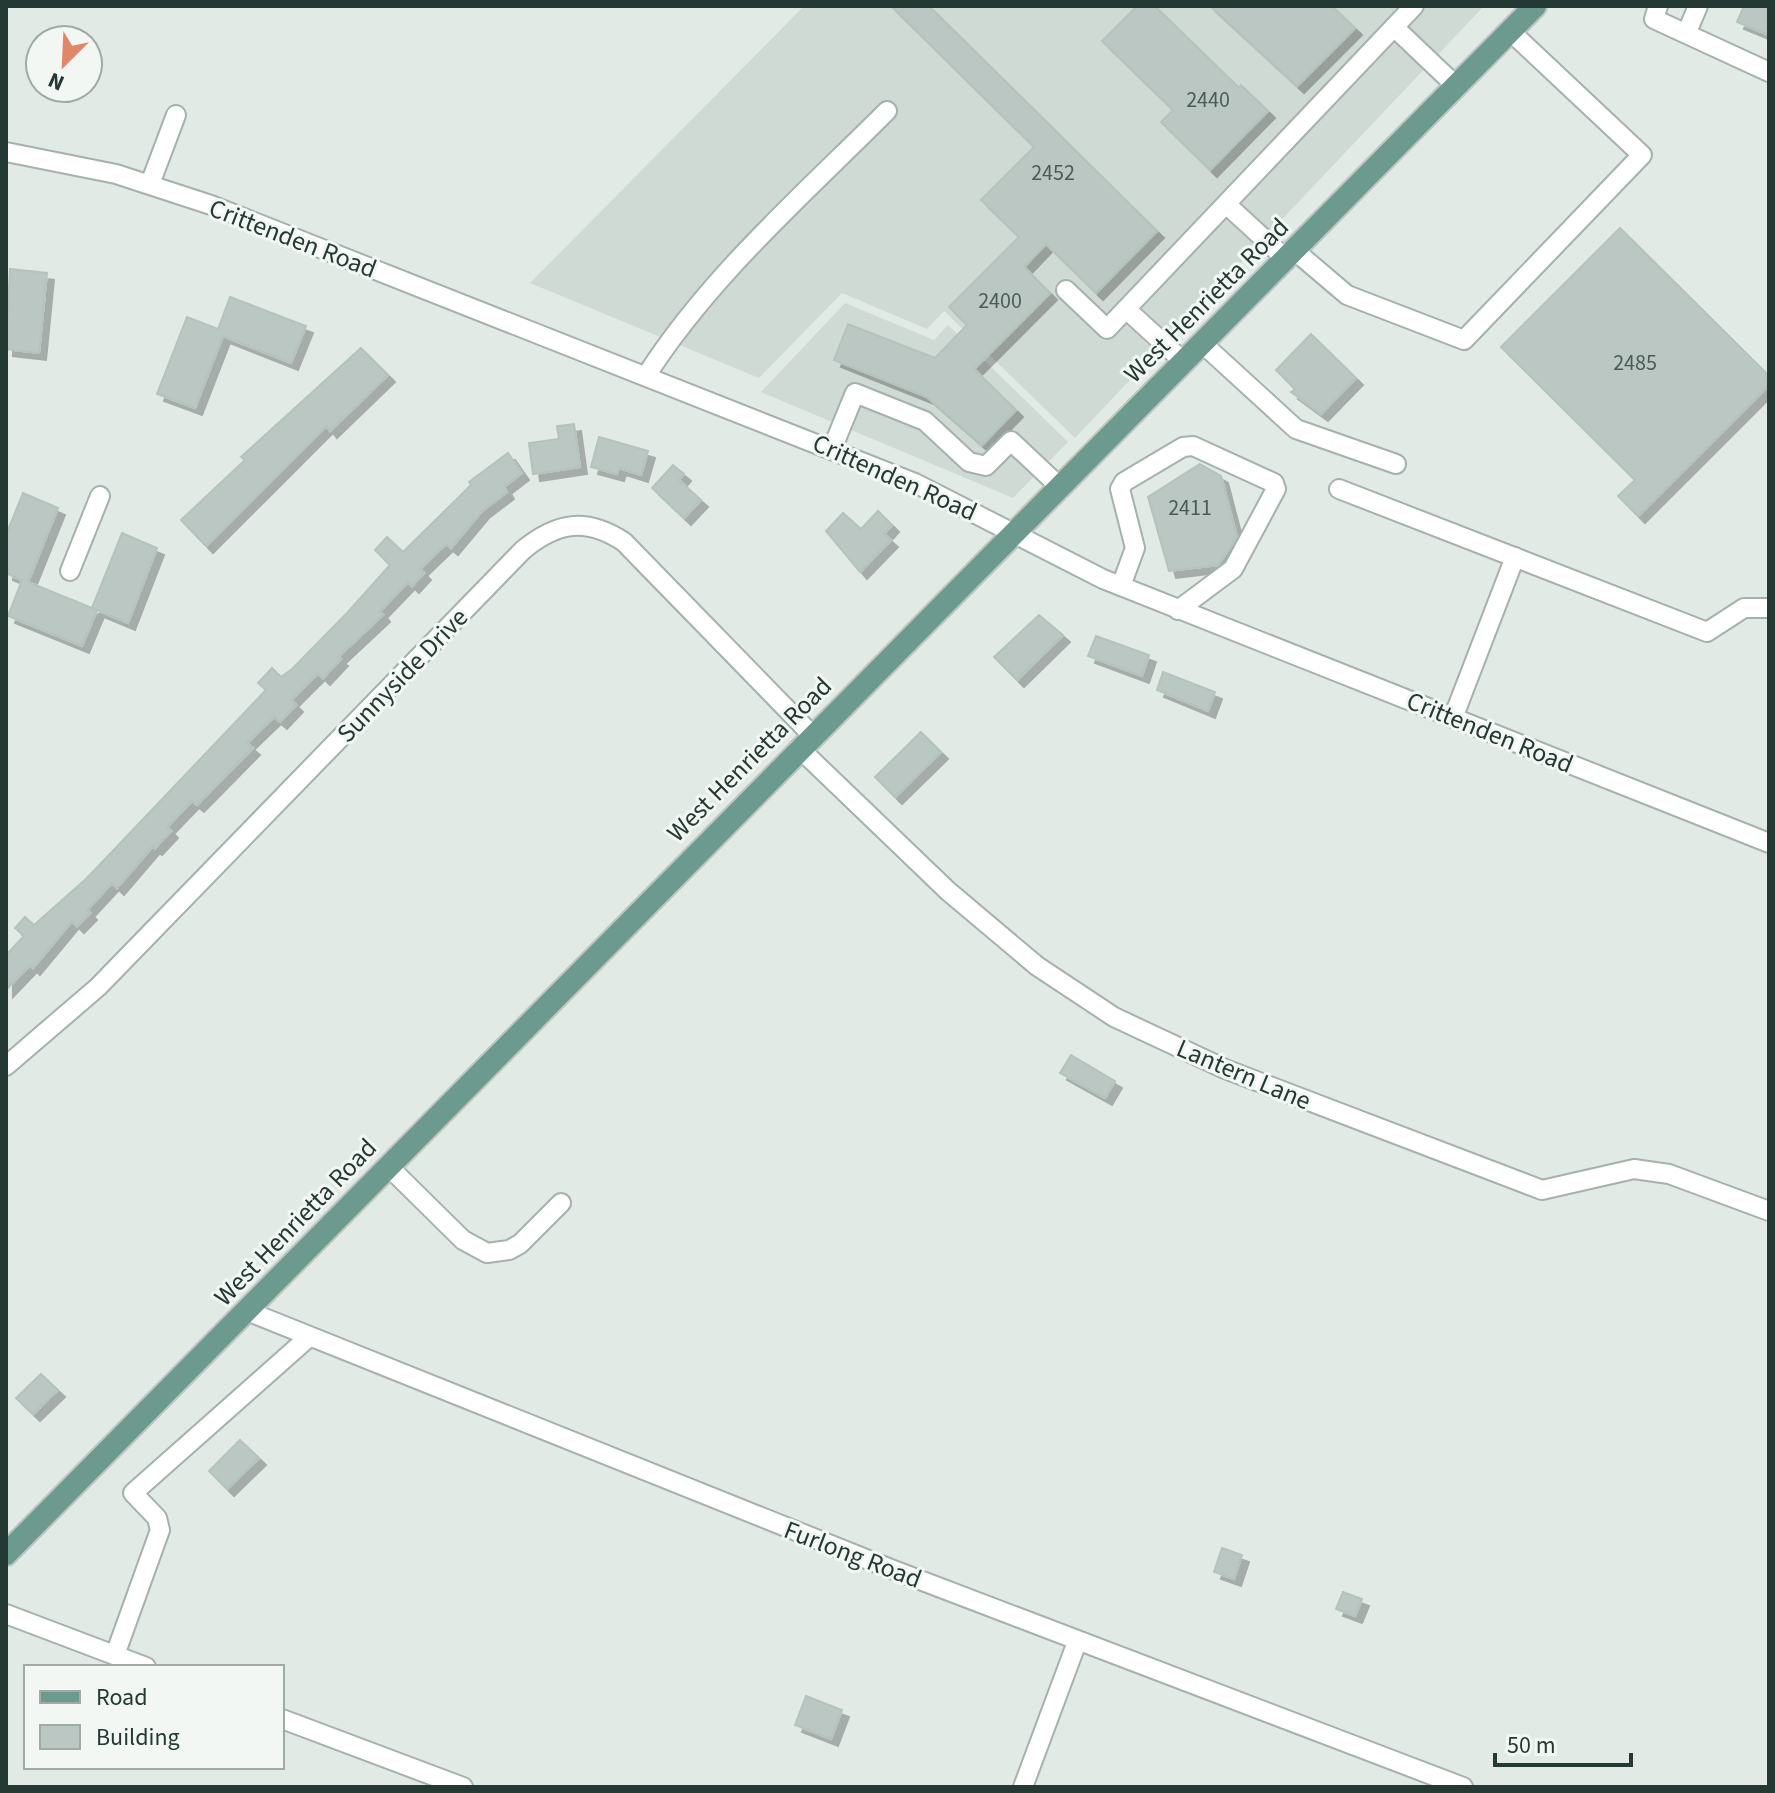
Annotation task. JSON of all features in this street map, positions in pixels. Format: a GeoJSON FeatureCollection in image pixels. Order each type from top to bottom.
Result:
{"type":"FeatureCollection","features":[{"type":"Feature","properties":{"kind":"main road","name":"West Henrietta Road"},"geometry":{"type":"LineString","coordinates":[[6,1554],[1535,6]]}},
{"type":"Feature","properties":{"kind":"street"},"geometry":{"type":"LineString","coordinates":[[1066,290],[1107,329],[1414,6]]}},
{"type":"Feature","properties":{"kind":"street"},"geometry":{"type":"LineString","coordinates":[[1658,6],[1654,19],[1769,72]]}},
{"type":"Feature","properties":{"kind":"street"},"geometry":{"type":"LineString","coordinates":[[1687,32],[1698,6]]}},
{"type":"Feature","properties":{"kind":"street"},"geometry":{"type":"LineString","coordinates":[[1394,27],[1456,86]]}},
{"type":"Feature","properties":{"kind":"street"},"geometry":{"type":"LineString","coordinates":[[1226,204],[1347,295],[1464,340],[1642,155],[1510,31]]}},
{"type":"Feature","properties":{"kind":"street"},"geometry":{"type":"LineString","coordinates":[[646,376],[672,335],[708,292],[887,111]]}},
{"type":"Feature","properties":{"kind":"street"},"geometry":{"type":"LineString","coordinates":[[150,184],[176,115]]}},
{"type":"Feature","properties":{"kind":"street","name":"Crittenden Road"},"geometry":{"type":"LineString","coordinates":[[6,152],[77,165],[150,184],[646,376],[832,449],[1017,532],[1121,586],[1178,610],[1769,843]]}},
{"type":"Feature","properties":{"kind":"street"},"geometry":{"type":"LineString","coordinates":[[1126,309],[1184,362]]}},
{"type":"Feature","properties":{"kind":"street"},"geometry":{"type":"LineString","coordinates":[[1203,344],[1296,429],[1396,464]]}},
{"type":"Feature","properties":{"kind":"street"},"geometry":{"type":"LineString","coordinates":[[832,449],[855,393],[925,421],[969,462],[986,466],[1011,441],[1061,488]]}},
{"type":"Feature","properties":{"kind":"street"},"geometry":{"type":"LineString","coordinates":[[1121,586],[1135,548],[1120,489],[1124,482],[1183,447],[1193,446],[1274,483],[1276,489],[1233,569],[1178,610]]}},
{"type":"Feature","properties":{"kind":"street"},"geometry":{"type":"LineString","coordinates":[[1339,489],[1707,632],[1744,608],[1769,608]]}},
{"type":"Feature","properties":{"kind":"street"},"geometry":{"type":"LineString","coordinates":[[70,571],[100,496]]}},
{"type":"Feature","properties":{"kind":"street","name":"Sunnyside Drive"},"geometry":{"type":"LineString","coordinates":[[6,1066],[98,987],[523,550],[552,529],[589,525],[624,542],[805,742]]}},
{"type":"Feature","properties":{"kind":"street"},"geometry":{"type":"LineString","coordinates":[[1453,718],[1515,557]]}},
{"type":"Feature","properties":{"kind":"street","name":"Lantern Lane"},"geometry":{"type":"LineString","coordinates":[[805,742],[1004,938],[1037,966],[1114,1017],[1225,1069],[1542,1190],[1634,1169],[1669,1174],[1769,1211]]}},
{"type":"Feature","properties":{"kind":"street"},"geometry":{"type":"LineString","coordinates":[[389,1167],[463,1240],[487,1253],[509,1250],[520,1244],[561,1203]]}},
{"type":"Feature","properties":{"kind":"street","name":"Furlong Road"},"geometry":{"type":"LineString","coordinates":[[247,1311],[1077,1642],[1463,1787]]}},
{"type":"Feature","properties":{"kind":"street"},"geometry":{"type":"LineString","coordinates":[[115,1655],[160,1530],[157,1518],[133,1493],[309,1337]]}},
{"type":"Feature","properties":{"kind":"street"},"geometry":{"type":"LineString","coordinates":[[6,1614],[141,1665]]}},
{"type":"Feature","properties":{"kind":"street"},"geometry":{"type":"LineString","coordinates":[[1023,1787],[1077,1642]]}},
{"type":"Feature","properties":{"kind":"street"},"geometry":{"type":"LineString","coordinates":[[284,1720],[463,1787]]}},
{"type":"Feature","properties":{"kind":"shaded area"},"geometry":{"type":"Polygon","coordinates":[[[804,6],[1484,6],[1075,438],[944,311],[927,329],[842,293],[759,378],[530,283],[804,6]]]}},
{"type":"Feature","properties":{"kind":"shaded area"},"geometry":{"type":"Polygon","coordinates":[[[845,303],[934,340],[948,325],[1068,442],[1013,498],[761,392],[845,303]]]}},
{"type":"Feature","properties":{"kind":"building"},"geometry":{"type":"Polygon","coordinates":[[[891,6],[929,6],[1157,231],[1096,293],[1046,244],[1024,267],[1050,293],[974,369],[1016,410],[982,445],[927,397],[834,360],[848,324],[935,358],[967,325],[949,307],[1019,237],[981,200],[1034,147],[891,6]]]}},
{"type":"Feature","properties":{"kind":"building"},"geometry":{"type":"Polygon","coordinates":[[[1137,6],[1155,6],[1239,88],[1241,85],[1268,111],[1210,170],[1161,122],[1173,110],[1102,41],[1137,6]]]}},
{"type":"Feature","properties":{"kind":"building"},"geometry":{"type":"Polygon","coordinates":[[[1210,6],[1332,6],[1355,28],[1297,86],[1210,6]]]}},
{"type":"Feature","properties":{"kind":"building"},"geometry":{"type":"Polygon","coordinates":[[[1744,6],[1769,6],[1769,35],[1737,22],[1744,6]]]}},
{"type":"Feature","properties":{"kind":"building"},"geometry":{"type":"Polygon","coordinates":[[[1620,228],[1769,376],[1769,385],[1638,516],[1618,496],[1635,480],[1501,347],[1620,228]]]}},
{"type":"Feature","properties":{"kind":"building"},"geometry":{"type":"Polygon","coordinates":[[[10,269],[47,273],[39,353],[6,349],[10,269]]]}},
{"type":"Feature","properties":{"kind":"building"},"geometry":{"type":"Polygon","coordinates":[[[230,297],[306,326],[291,363],[223,336],[195,408],[157,394],[187,317],[218,329],[230,297]]]}},
{"type":"Feature","properties":{"kind":"building"},"geometry":{"type":"Polygon","coordinates":[[[1311,334],[1356,378],[1321,414],[1291,392],[1295,389],[1276,370],[1311,334]]]}},
{"type":"Feature","properties":{"kind":"building"},"geometry":{"type":"Polygon","coordinates":[[[361,348],[388,375],[330,431],[326,426],[206,546],[181,520],[245,460],[241,457],[361,348]]]}},
{"type":"Feature","properties":{"kind":"building"},"geometry":{"type":"Polygon","coordinates":[[[574,424],[580,467],[533,474],[529,443],[559,439],[557,426],[574,424]]]}},
{"type":"Feature","properties":{"kind":"building"},"geometry":{"type":"Polygon","coordinates":[[[599,437],[648,451],[641,475],[619,468],[617,474],[591,467],[599,437]]]}},
{"type":"Feature","properties":{"kind":"building"},"geometry":{"type":"Polygon","coordinates":[[[508,453],[522,473],[504,487],[507,492],[482,511],[451,548],[446,544],[420,569],[424,573],[412,586],[408,582],[380,611],[383,615],[338,657],[341,659],[323,678],[318,673],[291,700],[296,705],[280,722],[274,717],[247,743],[253,748],[197,805],[192,801],[167,827],[171,831],[155,848],[153,846],[117,888],[112,883],[87,910],[90,913],[77,926],[72,921],[33,968],[30,965],[6,990],[6,955],[24,936],[15,928],[25,917],[34,925],[87,878],[266,690],[258,683],[272,668],[281,677],[292,669],[347,613],[390,565],[375,550],[387,537],[403,552],[471,485],[469,482],[508,453]]]}},
{"type":"Feature","properties":{"kind":"building"},"geometry":{"type":"Polygon","coordinates":[[[1200,464],[1221,476],[1237,537],[1218,565],[1169,571],[1148,497],[1200,464]]]}},
{"type":"Feature","properties":{"kind":"building"},"geometry":{"type":"Polygon","coordinates":[[[673,465],[684,474],[679,480],[701,500],[684,518],[652,488],[673,465]]]}},
{"type":"Feature","properties":{"kind":"building"},"geometry":{"type":"Polygon","coordinates":[[[23,493],[58,508],[28,582],[97,610],[82,646],[8,616],[22,580],[6,573],[6,535],[23,493]]]}},
{"type":"Feature","properties":{"kind":"building"},"geometry":{"type":"Polygon","coordinates":[[[878,511],[892,525],[884,534],[891,540],[860,572],[826,531],[843,513],[861,529],[878,511]]]}},
{"type":"Feature","properties":{"kind":"building"},"geometry":{"type":"Polygon","coordinates":[[[122,533],[157,548],[128,623],[92,608],[122,533]]]}},
{"type":"Feature","properties":{"kind":"building"},"geometry":{"type":"Polygon","coordinates":[[[1039,615],[1063,635],[1017,680],[994,657],[1039,615]]]}},
{"type":"Feature","properties":{"kind":"building"},"geometry":{"type":"Polygon","coordinates":[[[1096,636],[1149,655],[1142,676],[1088,656],[1096,636]]]}},
{"type":"Feature","properties":{"kind":"building"},"geometry":{"type":"Polygon","coordinates":[[[1163,672],[1215,692],[1208,711],[1157,690],[1163,672]]]}},
{"type":"Feature","properties":{"kind":"building"},"geometry":{"type":"Polygon","coordinates":[[[921,732],[941,752],[895,797],[875,777],[921,732]]]}},
{"type":"Feature","properties":{"kind":"building"},"geometry":{"type":"Polygon","coordinates":[[[1071,1055],[1115,1081],[1105,1098],[1060,1073],[1071,1055]]]}},
{"type":"Feature","properties":{"kind":"building"},"geometry":{"type":"Polygon","coordinates":[[[41,1374],[58,1390],[33,1414],[16,1398],[41,1374]]]}},
{"type":"Feature","properties":{"kind":"building"},"geometry":{"type":"Polygon","coordinates":[[[240,1440],[259,1458],[227,1489],[209,1471],[240,1440]]]}},
{"type":"Feature","properties":{"kind":"building"},"geometry":{"type":"Polygon","coordinates":[[[1222,1548],[1242,1555],[1234,1579],[1214,1572],[1222,1548]]]}},
{"type":"Feature","properties":{"kind":"building"},"geometry":{"type":"Polygon","coordinates":[[[1343,1592],[1362,1599],[1355,1616],[1336,1609],[1343,1592]]]}},
{"type":"Feature","properties":{"kind":"building"},"geometry":{"type":"Polygon","coordinates":[[[806,1696],[842,1710],[831,1739],[795,1725],[806,1696]]]}}]}
